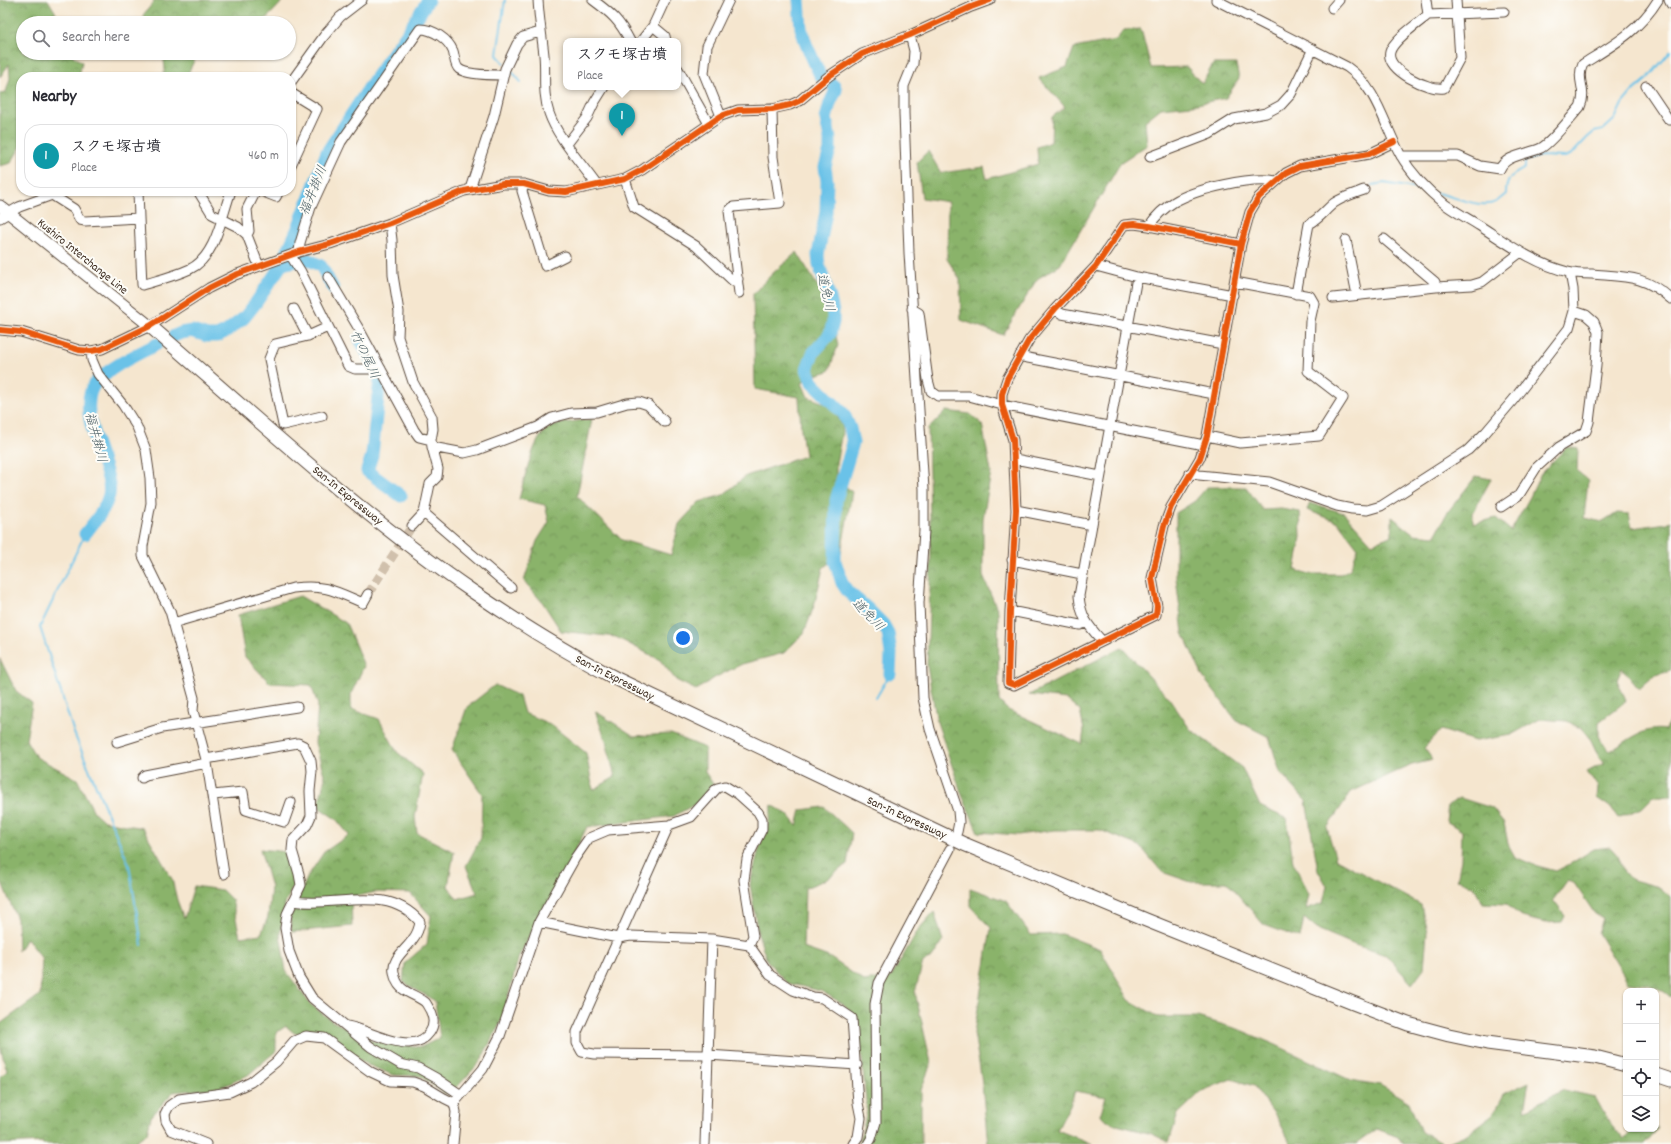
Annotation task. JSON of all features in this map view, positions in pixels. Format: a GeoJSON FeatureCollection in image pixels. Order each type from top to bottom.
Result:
{"type":"FeatureCollection","features":[{"type":"Feature","properties":{"kind":"highway","name":"San-In Expressway"},"geometry":{"type":"LineString","coordinates":[[150,326],[336,487],[412,547],[471,591],[574,657],[688,714],[964,844],[1146,920],[1353,1003],[1408,1024],[1449,1035],[1487,1043],[1594,1057],[1623,1064]]}},
{"type":"Feature","properties":{"kind":"highway"},"geometry":{"type":"LineString","coordinates":[[1659,1076],[1671,1080]]}},
{"type":"Feature","properties":{"kind":"main road","name":"Kushiro Interchange Line"},"geometry":{"type":"LineString","coordinates":[[3,212],[150,326]]}},
{"type":"Feature","properties":{"kind":"street"},"geometry":{"type":"LineString","coordinates":[[296,75],[324,36],[340,17],[362,0]]}},
{"type":"Feature","properties":{"kind":"street"},"geometry":{"type":"LineString","coordinates":[[538,0],[540,32],[544,54],[544,86],[549,113],[558,133],[596,184]]}},
{"type":"Feature","properties":{"kind":"street"},"geometry":{"type":"LineString","coordinates":[[593,0],[614,16],[622,25],[628,38]]}},
{"type":"Feature","properties":{"kind":"street"},"geometry":{"type":"LineString","coordinates":[[643,38],[653,26],[665,0]]}},
{"type":"Feature","properties":{"kind":"street"},"geometry":{"type":"LineString","coordinates":[[721,116],[704,74],[704,69],[707,46],[729,0]]}},
{"type":"Feature","properties":{"kind":"street"},"geometry":{"type":"LineString","coordinates":[[0,330],[21,332],[79,350],[91,351],[102,349],[117,344],[150,326],[209,288],[235,275],[295,254],[330,244],[390,222],[470,189],[503,184],[524,184],[549,191],[566,192],[596,184],[625,179],[642,170],[721,116],[738,110],[772,109],[790,105],[799,101],[829,76],[862,54],[910,36],[971,7],[990,0]]}},
{"type":"Feature","properties":{"kind":"street"},"geometry":{"type":"LineString","coordinates":[[1216,0],[1347,67],[1358,76],[1369,88],[1401,156],[1429,191],[1447,206],[1521,252],[1552,267],[1570,273],[1632,277],[1654,286],[1671,299]]}},
{"type":"Feature","properties":{"kind":"street"},"geometry":{"type":"LineString","coordinates":[[1332,8],[1339,0]]}},
{"type":"Feature","properties":{"kind":"street"},"geometry":{"type":"LineString","coordinates":[[1426,0],[1428,15]]}},
{"type":"Feature","properties":{"kind":"street"},"geometry":{"type":"LineString","coordinates":[[1456,0],[1457,15],[1460,58],[1444,88],[1439,89],[1417,83],[1395,68],[1390,60],[1389,53],[1394,44],[1428,15],[1457,15],[1504,12]]}},
{"type":"Feature","properties":{"kind":"street"},"geometry":{"type":"LineString","coordinates":[[1401,156],[1458,156],[1480,166],[1500,169],[1502,165],[1509,160],[1542,148],[1580,106],[1584,98],[1580,75],[1583,64],[1623,39],[1640,25],[1658,0]]}},
{"type":"Feature","properties":{"kind":"street"},"geometry":{"type":"LineString","coordinates":[[1669,0],[1671,4]]}},
{"type":"Feature","properties":{"kind":"street"},"geometry":{"type":"LineString","coordinates":[[653,26],[665,38]]}},
{"type":"Feature","properties":{"kind":"street"},"geometry":{"type":"LineString","coordinates":[[381,369],[355,369],[348,366],[301,272],[295,254],[311,207],[341,142],[420,29],[425,29],[435,33],[447,42],[453,50],[455,63],[458,68],[466,71],[502,75]]}},
{"type":"Feature","properties":{"kind":"street"},"geometry":{"type":"LineString","coordinates":[[470,189],[494,116],[502,75],[523,37],[540,32]]}},
{"type":"Feature","properties":{"kind":"street"},"geometry":{"type":"LineString","coordinates":[[910,36],[914,51],[913,64],[904,86],[909,253],[924,489],[924,531],[919,602],[923,698],[930,729],[958,811],[959,822],[957,832]]}},
{"type":"Feature","properties":{"kind":"street"},"geometry":{"type":"LineString","coordinates":[[1150,157],[1210,134],[1234,119],[1266,113],[1280,105],[1291,94],[1313,49]]}},
{"type":"Feature","properties":{"kind":"street"},"geometry":{"type":"LineString","coordinates":[[681,75],[709,124]]}},
{"type":"Feature","properties":{"kind":"street"},"geometry":{"type":"LineString","coordinates":[[1646,86],[1671,120]]}},
{"type":"Feature","properties":{"kind":"street"},"geometry":{"type":"LineString","coordinates":[[567,144],[587,118],[602,90]]}},
{"type":"Feature","properties":{"kind":"street"},"geometry":{"type":"LineString","coordinates":[[296,96],[317,109],[296,154]]}},
{"type":"Feature","properties":{"kind":"street"},"geometry":{"type":"LineString","coordinates":[[740,293],[729,211],[733,207],[780,203],[772,157],[772,109]]}},
{"type":"Feature","properties":{"kind":"street"},"geometry":{"type":"LineString","coordinates":[[1241,244],[1149,226],[1134,224],[1124,225],[1096,266],[1055,309],[1029,340],[1007,379],[1002,394],[1002,405],[1013,440],[1016,510],[1012,560],[1008,683],[1014,685],[1156,615],[1157,606],[1152,578],[1164,526],[1171,507],[1200,458],[1205,441],[1241,244],[1250,212],[1259,197],[1276,181],[1286,173],[1300,166],[1369,154],[1394,142]]}},
{"type":"Feature","properties":{"kind":"street"},"geometry":{"type":"LineString","coordinates":[[625,179],[634,207],[696,246],[734,280],[738,279]]}},
{"type":"Feature","properties":{"kind":"street"},"geometry":{"type":"LineString","coordinates":[[1149,226],[1155,218],[1174,202],[1196,193],[1244,182],[1265,179],[1276,181]]}},
{"type":"Feature","properties":{"kind":"street"},"geometry":{"type":"LineString","coordinates":[[524,184],[522,191],[545,266],[565,256]]}},
{"type":"Feature","properties":{"kind":"street"},"geometry":{"type":"LineString","coordinates":[[1296,294],[1309,224],[1316,221],[1333,204],[1347,196],[1364,190]]}},
{"type":"Feature","properties":{"kind":"street"},"geometry":{"type":"LineString","coordinates":[[3,212],[49,196]]}},
{"type":"Feature","properties":{"kind":"street"},"geometry":{"type":"LineString","coordinates":[[54,196],[74,209],[80,220],[139,218]]}},
{"type":"Feature","properties":{"kind":"street"},"geometry":{"type":"LineString","coordinates":[[138,196],[142,285],[190,269],[201,261],[210,249],[223,219],[230,196]]}},
{"type":"Feature","properties":{"kind":"street"},"geometry":{"type":"LineString","coordinates":[[201,196],[212,214],[238,227],[247,235],[259,266]]}},
{"type":"Feature","properties":{"kind":"street"},"geometry":{"type":"LineString","coordinates":[[247,235],[249,231],[247,209],[254,196]]}},
{"type":"Feature","properties":{"kind":"street"},"geometry":{"type":"LineString","coordinates":[[390,222],[393,275],[399,312],[398,337],[413,382],[432,417],[432,444],[438,468],[437,477],[430,484],[424,513],[412,526]]}},
{"type":"Feature","properties":{"kind":"street"},"geometry":{"type":"LineString","coordinates":[[1384,239],[1435,282],[1436,287]]}},
{"type":"Feature","properties":{"kind":"street"},"geometry":{"type":"LineString","coordinates":[[1346,240],[1357,294]]}},
{"type":"Feature","properties":{"kind":"street"},"geometry":{"type":"LineString","coordinates":[[1333,298],[1357,294],[1472,285],[1482,282],[1521,252]]}},
{"type":"Feature","properties":{"kind":"street"},"geometry":{"type":"LineString","coordinates":[[1096,266],[1137,277],[1232,295]]}},
{"type":"Feature","properties":{"kind":"street"},"geometry":{"type":"LineString","coordinates":[[1190,473],[1269,482],[1337,506],[1352,509],[1367,510],[1381,506],[1468,450],[1486,432],[1514,399],[1569,328],[1574,311],[1573,289],[1570,273]]}},
{"type":"Feature","properties":{"kind":"street"},"geometry":{"type":"LineString","coordinates":[[328,277],[414,430],[419,437],[432,444],[464,453],[538,427],[552,418],[571,413],[597,412],[627,403],[639,402],[648,405],[665,422]]}},
{"type":"Feature","properties":{"kind":"street"},"geometry":{"type":"LineString","coordinates":[[1102,641],[1086,623],[1080,611],[1079,596],[1137,277]]}},
{"type":"Feature","properties":{"kind":"street"},"geometry":{"type":"LineString","coordinates":[[912,309],[919,313],[928,380],[931,391],[938,396],[969,396],[1002,405],[1110,426],[1205,441],[1240,443],[1318,436],[1343,398],[1308,371],[1310,321],[1314,304],[1310,296],[1235,282]]}},
{"type":"Feature","properties":{"kind":"street"},"geometry":{"type":"LineString","coordinates":[[294,309],[308,336]]}},
{"type":"Feature","properties":{"kind":"street"},"geometry":{"type":"LineString","coordinates":[[1055,309],[1062,314],[1223,344]]}},
{"type":"Feature","properties":{"kind":"street"},"geometry":{"type":"LineString","coordinates":[[1501,507],[1519,495],[1536,468],[1559,447],[1586,432],[1589,422],[1596,366],[1598,332],[1594,322],[1586,315],[1574,311]]}},
{"type":"Feature","properties":{"kind":"street"},"geometry":{"type":"LineString","coordinates":[[322,416],[283,425],[269,359],[275,344],[308,336],[328,327]]}},
{"type":"Feature","properties":{"kind":"street"},"geometry":{"type":"LineString","coordinates":[[91,351],[92,360],[98,374],[137,427],[146,450],[150,478],[151,503],[143,546],[143,556],[149,571],[161,591],[173,623],[194,698],[193,711],[213,795],[224,874]]}},
{"type":"Feature","properties":{"kind":"street"},"geometry":{"type":"LineString","coordinates":[[1020,355],[1023,357],[1214,394]]}},
{"type":"Feature","properties":{"kind":"street"},"geometry":{"type":"LineString","coordinates":[[1015,459],[1100,476]]}},
{"type":"Feature","properties":{"kind":"street"},"geometry":{"type":"LineString","coordinates":[[1016,510],[1092,525]]}},
{"type":"Feature","properties":{"kind":"street"},"geometry":{"type":"LineString","coordinates":[[424,513],[511,588]]}},
{"type":"Feature","properties":{"kind":"street"},"geometry":{"type":"LineString","coordinates":[[1012,560],[1082,574]]}},
{"type":"Feature","properties":{"kind":"street"},"geometry":{"type":"LineString","coordinates":[[173,623],[293,588],[309,586],[327,588],[363,603],[368,594]]}},
{"type":"Feature","properties":{"kind":"street"},"geometry":{"type":"LineString","coordinates":[[1010,611],[1080,625],[1086,623]]}},
{"type":"Feature","properties":{"kind":"street"},"geometry":{"type":"LineString","coordinates":[[117,742],[162,728],[297,706]]}},
{"type":"Feature","properties":{"kind":"street"},"geometry":{"type":"LineString","coordinates":[[142,778],[145,775],[206,761],[298,743],[304,746],[312,771],[310,791],[311,816],[307,825],[293,840],[292,850],[301,885],[286,914],[285,928],[289,952],[298,976],[312,998],[371,1047],[400,1064],[418,1068],[461,1095]]}},
{"type":"Feature","properties":{"kind":"street"},"geometry":{"type":"LineString","coordinates":[[454,1103],[483,1069],[500,1036],[539,922],[575,858],[589,838],[608,830],[669,825],[690,817],[717,788],[725,786],[738,794],[758,812],[762,819],[762,829],[747,859],[744,880],[747,908],[753,936],[750,945]]}},
{"type":"Feature","properties":{"kind":"street"},"geometry":{"type":"LineString","coordinates":[[213,795],[243,792],[246,810],[284,822],[291,802]]}},
{"type":"Feature","properties":{"kind":"street"},"geometry":{"type":"LineString","coordinates":[[669,825],[577,1032],[577,1043],[582,1052],[594,1054],[708,1056],[856,1065]]}},
{"type":"Feature","properties":{"kind":"street"},"geometry":{"type":"LineString","coordinates":[[868,1144],[871,1140],[876,1122],[875,1004],[879,983],[950,849]]}},
{"type":"Feature","properties":{"kind":"street"},"geometry":{"type":"LineString","coordinates":[[293,901],[308,903],[378,899],[403,907],[412,913],[420,922],[416,936],[396,960],[393,971],[398,986],[426,1003],[433,1016],[432,1031],[425,1039],[408,1043],[374,1036],[359,1028],[346,1026]]}},
{"type":"Feature","properties":{"kind":"street"},"geometry":{"type":"LineString","coordinates":[[539,922],[618,938],[631,936],[712,939],[750,945],[770,975],[793,990],[813,997],[822,998],[852,1018],[858,1103],[861,1118],[858,1137],[853,1144]]}},
{"type":"Feature","properties":{"kind":"street"},"geometry":{"type":"LineString","coordinates":[[706,1144],[712,939]]}},
{"type":"Feature","properties":{"kind":"street"},"geometry":{"type":"LineString","coordinates":[[206,1144],[171,1130],[166,1122],[165,1114],[169,1106],[179,1099],[230,1092],[251,1082],[276,1062],[294,1041],[306,1036],[324,1038],[371,1072],[390,1081],[413,1082],[424,1086],[454,1103]]}},
{"type":"Feature","properties":{"kind":"street"},"geometry":{"type":"LineString","coordinates":[[453,1144],[456,1112],[454,1103]]}},
{"type":"Feature","properties":{"kind":"green space"},"geometry":{"type":"Polygon","coordinates":[[[0,0],[48,0],[58,16],[16,16],[16,60],[79,60],[82,62],[80,72],[16,72],[16,154],[11,163],[0,166],[0,93],[6,92],[10,78],[9,64],[0,77],[0,0]]]}},
{"type":"Feature","properties":{"kind":"green space"},"geometry":{"type":"Polygon","coordinates":[[[153,0],[284,0],[269,16],[144,16],[154,2],[153,0]]]}},
{"type":"Feature","properties":{"kind":"green space"},"geometry":{"type":"Polygon","coordinates":[[[1141,29],[1151,68],[1187,67],[1202,84],[1213,64],[1236,64],[1239,79],[1226,98],[1192,105],[1161,108],[1145,121],[1147,145],[1121,162],[1060,265],[1037,279],[1003,335],[961,320],[960,279],[947,259],[948,202],[922,198],[917,162],[928,151],[941,173],[984,167],[987,179],[1038,164],[1037,147],[1051,142],[1052,117],[1065,107],[1039,78],[1067,67],[1074,48],[1116,40],[1124,30],[1141,29]]]}},
{"type":"Feature","properties":{"kind":"green space"},"geometry":{"type":"Polygon","coordinates":[[[164,60],[194,60],[189,72],[164,72],[164,60]]]}},
{"type":"Feature","properties":{"kind":"green space"},"geometry":{"type":"Polygon","coordinates":[[[797,252],[829,305],[838,345],[829,371],[808,377],[802,383],[808,397],[832,406],[843,427],[836,463],[836,477],[852,492],[841,553],[823,568],[814,606],[804,633],[784,653],[742,664],[716,677],[696,690],[676,680],[660,660],[616,637],[561,631],[543,603],[524,581],[537,541],[549,522],[545,505],[519,499],[526,471],[534,449],[543,433],[549,428],[559,424],[592,419],[577,496],[622,540],[671,555],[679,524],[699,502],[723,495],[746,476],[805,456],[801,429],[799,397],[755,389],[753,294],[771,275],[797,252]]]}},
{"type":"Feature","properties":{"kind":"green space"},"geometry":{"type":"Polygon","coordinates":[[[946,411],[970,414],[982,424],[991,472],[983,519],[983,576],[998,611],[999,701],[1008,710],[1082,744],[1084,730],[1080,711],[1066,699],[1029,695],[1122,647],[1169,698],[1190,729],[1242,768],[1260,806],[1287,819],[1293,862],[1309,894],[1306,909],[1323,903],[1327,886],[1318,870],[1306,801],[1280,772],[1269,737],[1236,720],[1203,677],[1183,633],[1176,578],[1176,513],[1195,501],[1207,487],[1246,487],[1263,510],[1281,509],[1300,512],[1301,537],[1295,570],[1310,574],[1341,574],[1350,569],[1358,548],[1338,522],[1307,510],[1310,503],[1344,513],[1372,544],[1392,535],[1392,517],[1414,534],[1435,536],[1447,513],[1476,476],[1491,479],[1473,513],[1473,524],[1496,518],[1511,531],[1530,497],[1541,473],[1567,447],[1578,449],[1577,471],[1588,480],[1584,518],[1603,522],[1617,513],[1629,514],[1632,528],[1667,523],[1671,521],[1671,671],[1655,675],[1639,689],[1622,668],[1617,680],[1626,701],[1599,722],[1599,739],[1610,751],[1643,732],[1657,729],[1666,730],[1671,716],[1671,796],[1654,796],[1642,808],[1618,818],[1610,807],[1597,798],[1598,787],[1587,772],[1604,763],[1598,755],[1591,740],[1582,729],[1567,721],[1540,719],[1511,735],[1475,741],[1441,730],[1424,748],[1433,760],[1408,766],[1351,792],[1327,828],[1336,859],[1421,905],[1427,932],[1424,968],[1412,984],[1386,955],[1355,945],[1317,929],[1304,918],[1300,938],[1264,925],[1227,882],[1191,882],[1162,872],[1140,846],[1100,830],[1055,830],[1018,835],[978,832],[962,795],[937,722],[927,666],[931,560],[928,429],[946,411]]]}},
{"type":"Feature","properties":{"kind":"green space"},"geometry":{"type":"Polygon","coordinates":[[[300,596],[346,623],[364,666],[351,694],[351,709],[379,719],[397,752],[423,774],[415,817],[417,833],[454,852],[448,886],[457,899],[477,893],[466,866],[481,838],[482,794],[452,750],[467,707],[495,685],[519,696],[524,713],[550,724],[586,753],[593,790],[615,777],[606,741],[595,711],[634,736],[671,734],[705,748],[705,772],[713,784],[699,802],[674,816],[587,827],[559,883],[519,956],[502,1019],[480,1062],[458,1086],[445,1094],[421,1076],[393,1075],[366,1064],[323,1035],[294,1033],[286,1026],[276,1033],[276,1051],[248,1075],[220,1088],[173,1092],[151,1117],[147,1133],[132,1144],[43,1144],[42,1142],[0,1144],[0,1077],[7,1071],[0,1047],[0,1024],[40,995],[42,959],[27,938],[18,951],[17,919],[0,878],[0,659],[16,691],[32,703],[26,740],[36,757],[77,779],[94,812],[104,821],[143,828],[172,879],[177,900],[184,919],[194,886],[222,890],[232,900],[240,937],[261,934],[268,917],[271,887],[260,849],[287,852],[295,882],[285,904],[280,934],[286,971],[310,1004],[332,1021],[374,1041],[421,1047],[440,1038],[435,1001],[403,982],[405,963],[427,944],[431,916],[410,893],[376,892],[351,897],[352,926],[292,932],[290,916],[308,876],[324,852],[349,835],[336,819],[318,807],[325,778],[315,743],[318,705],[311,685],[270,683],[245,657],[238,615],[300,596]]]}},
{"type":"Feature","properties":{"kind":"green space"},"geometry":{"type":"Polygon","coordinates":[[[1460,798],[1492,808],[1504,823],[1508,844],[1515,857],[1534,865],[1556,871],[1594,849],[1610,847],[1618,856],[1624,872],[1630,879],[1659,887],[1671,897],[1671,998],[1659,988],[1628,982],[1598,933],[1603,918],[1595,914],[1574,883],[1567,881],[1553,900],[1565,916],[1562,922],[1545,923],[1522,917],[1506,904],[1483,903],[1474,887],[1458,879],[1457,880],[1461,860],[1462,831],[1446,821],[1448,805],[1460,798]]]}},
{"type":"Feature","properties":{"kind":"green space"},"geometry":{"type":"Polygon","coordinates":[[[772,805],[787,814],[797,826],[801,810],[824,807],[852,833],[847,864],[827,879],[805,888],[803,948],[829,957],[864,981],[891,977],[918,930],[934,912],[943,941],[932,958],[923,962],[915,992],[931,1063],[921,1090],[921,1144],[861,1144],[860,1142],[867,1111],[858,1018],[843,1004],[821,991],[787,983],[767,961],[758,934],[750,884],[760,845],[769,821],[772,805]]]}},
{"type":"Feature","properties":{"kind":"green space"},"geometry":{"type":"Polygon","coordinates":[[[970,888],[1006,901],[1031,935],[1062,934],[1100,949],[1129,1000],[1159,1017],[1197,1017],[1238,1029],[1350,1080],[1380,1085],[1409,1102],[1421,1132],[1444,1144],[1403,1144],[1398,1137],[1377,1129],[1356,1144],[1291,1144],[1278,1119],[1254,1086],[1231,1079],[1202,1091],[1178,1114],[1169,1142],[1152,1134],[1113,1124],[1100,1115],[1106,1097],[1075,1091],[1070,1105],[1057,1130],[1093,1144],[988,1144],[981,1075],[974,1033],[991,928],[970,906],[970,888]]]}},
{"type":"Feature","properties":{"kind":"green space"},"geometry":{"type":"Polygon","coordinates":[[[1529,1082],[1524,1110],[1564,1090],[1595,1097],[1607,1119],[1624,1140],[1631,1132],[1655,1132],[1645,1144],[1444,1144],[1467,1134],[1493,1115],[1504,1094],[1529,1082]]]}},
{"type":"Feature","properties":{"kind":"waterway","name":"福井掛川"},"geometry":{"type":"LineString","coordinates":[[174,336],[192,331],[207,336],[217,336],[227,331],[244,318],[255,304],[282,264],[298,228],[327,152],[428,0]]}},
{"type":"Feature","properties":{"kind":"waterway"},"geometry":{"type":"LineString","coordinates":[[504,63],[497,55],[505,0]]}},
{"type":"Feature","properties":{"kind":"waterway","name":"道免川"},"geometry":{"type":"LineString","coordinates":[[799,0],[801,28],[806,44],[820,75],[834,86],[836,90],[830,103],[826,119],[830,139],[830,150],[825,167],[827,181],[826,212],[818,255],[819,265],[830,298],[833,312],[833,322],[830,334],[813,353],[807,369],[812,382],[844,414],[850,428],[853,443],[836,500],[835,561],[842,583],[848,592],[883,624],[888,633],[891,653],[890,674]]}},
{"type":"Feature","properties":{"kind":"waterway"},"geometry":{"type":"LineString","coordinates":[[1436,193],[1475,203],[1490,204],[1496,202],[1506,194],[1508,180],[1525,168],[1525,161],[1540,156],[1565,157],[1572,154],[1594,132],[1603,130],[1615,119],[1622,104],[1632,92],[1647,79],[1671,51]]}},
{"type":"Feature","properties":{"kind":"waterway"},"geometry":{"type":"LineString","coordinates":[[509,68],[521,82]]}},
{"type":"Feature","properties":{"kind":"waterway"},"geometry":{"type":"LineString","coordinates":[[1372,185],[1384,183],[1424,190]]}},
{"type":"Feature","properties":{"kind":"waterway","name":"竹の尾川"},"geometry":{"type":"LineString","coordinates":[[282,264],[307,259],[321,266],[333,288]]}},
{"type":"Feature","properties":{"kind":"waterway","name":"竹の尾川"},"geometry":{"type":"LineString","coordinates":[[360,339],[380,378],[372,455],[367,471],[401,496]]}},
{"type":"Feature","properties":{"kind":"waterway","name":"福井掛川"},"geometry":{"type":"LineString","coordinates":[[85,534],[102,511],[110,492],[107,475],[91,424],[89,412],[91,390],[97,381],[110,370],[157,344]]}},
{"type":"Feature","properties":{"kind":"waterway"},"geometry":{"type":"LineString","coordinates":[[85,534],[40,627],[74,733],[129,865],[142,945]]}},
{"type":"Feature","properties":{"kind":"waterway"},"geometry":{"type":"LineString","coordinates":[[876,698],[890,674]]}},
{"type":"Feature","properties":{"kind":"tunnel"},"geometry":{"type":"LineString","coordinates":[[368,594],[412,526]]}},
{"type":"Feature","properties":{"kind":"cycle path"},"geometry":{"type":"LineString","coordinates":[[0,330],[21,332],[79,350],[91,351],[102,349],[150,326],[209,288],[235,275],[299,252],[330,244],[390,223],[464,191],[503,184],[524,184],[549,191],[566,192],[625,179],[642,170],[721,116],[738,110],[772,109],[790,105],[799,101],[829,76],[862,54],[990,0]]}},
{"type":"Feature","properties":{"kind":"cycle path"},"geometry":{"type":"LineString","coordinates":[[1241,244],[1149,226],[1134,224],[1124,225],[1096,266],[1055,309],[1029,340],[1007,379],[1002,394],[1002,405],[1013,440],[1016,510],[1010,611],[1008,683],[1014,685],[1156,615],[1157,606],[1152,578],[1164,526],[1171,507],[1200,458],[1207,436],[1241,244],[1250,212],[1259,197],[1286,173],[1300,166],[1369,154],[1394,142]]}},
{"type":"Feature","properties":{"kind":"place","name":"スクモ塚古墳"},"geometry":{"type":"Point","coordinates":[622,136]}}]}
